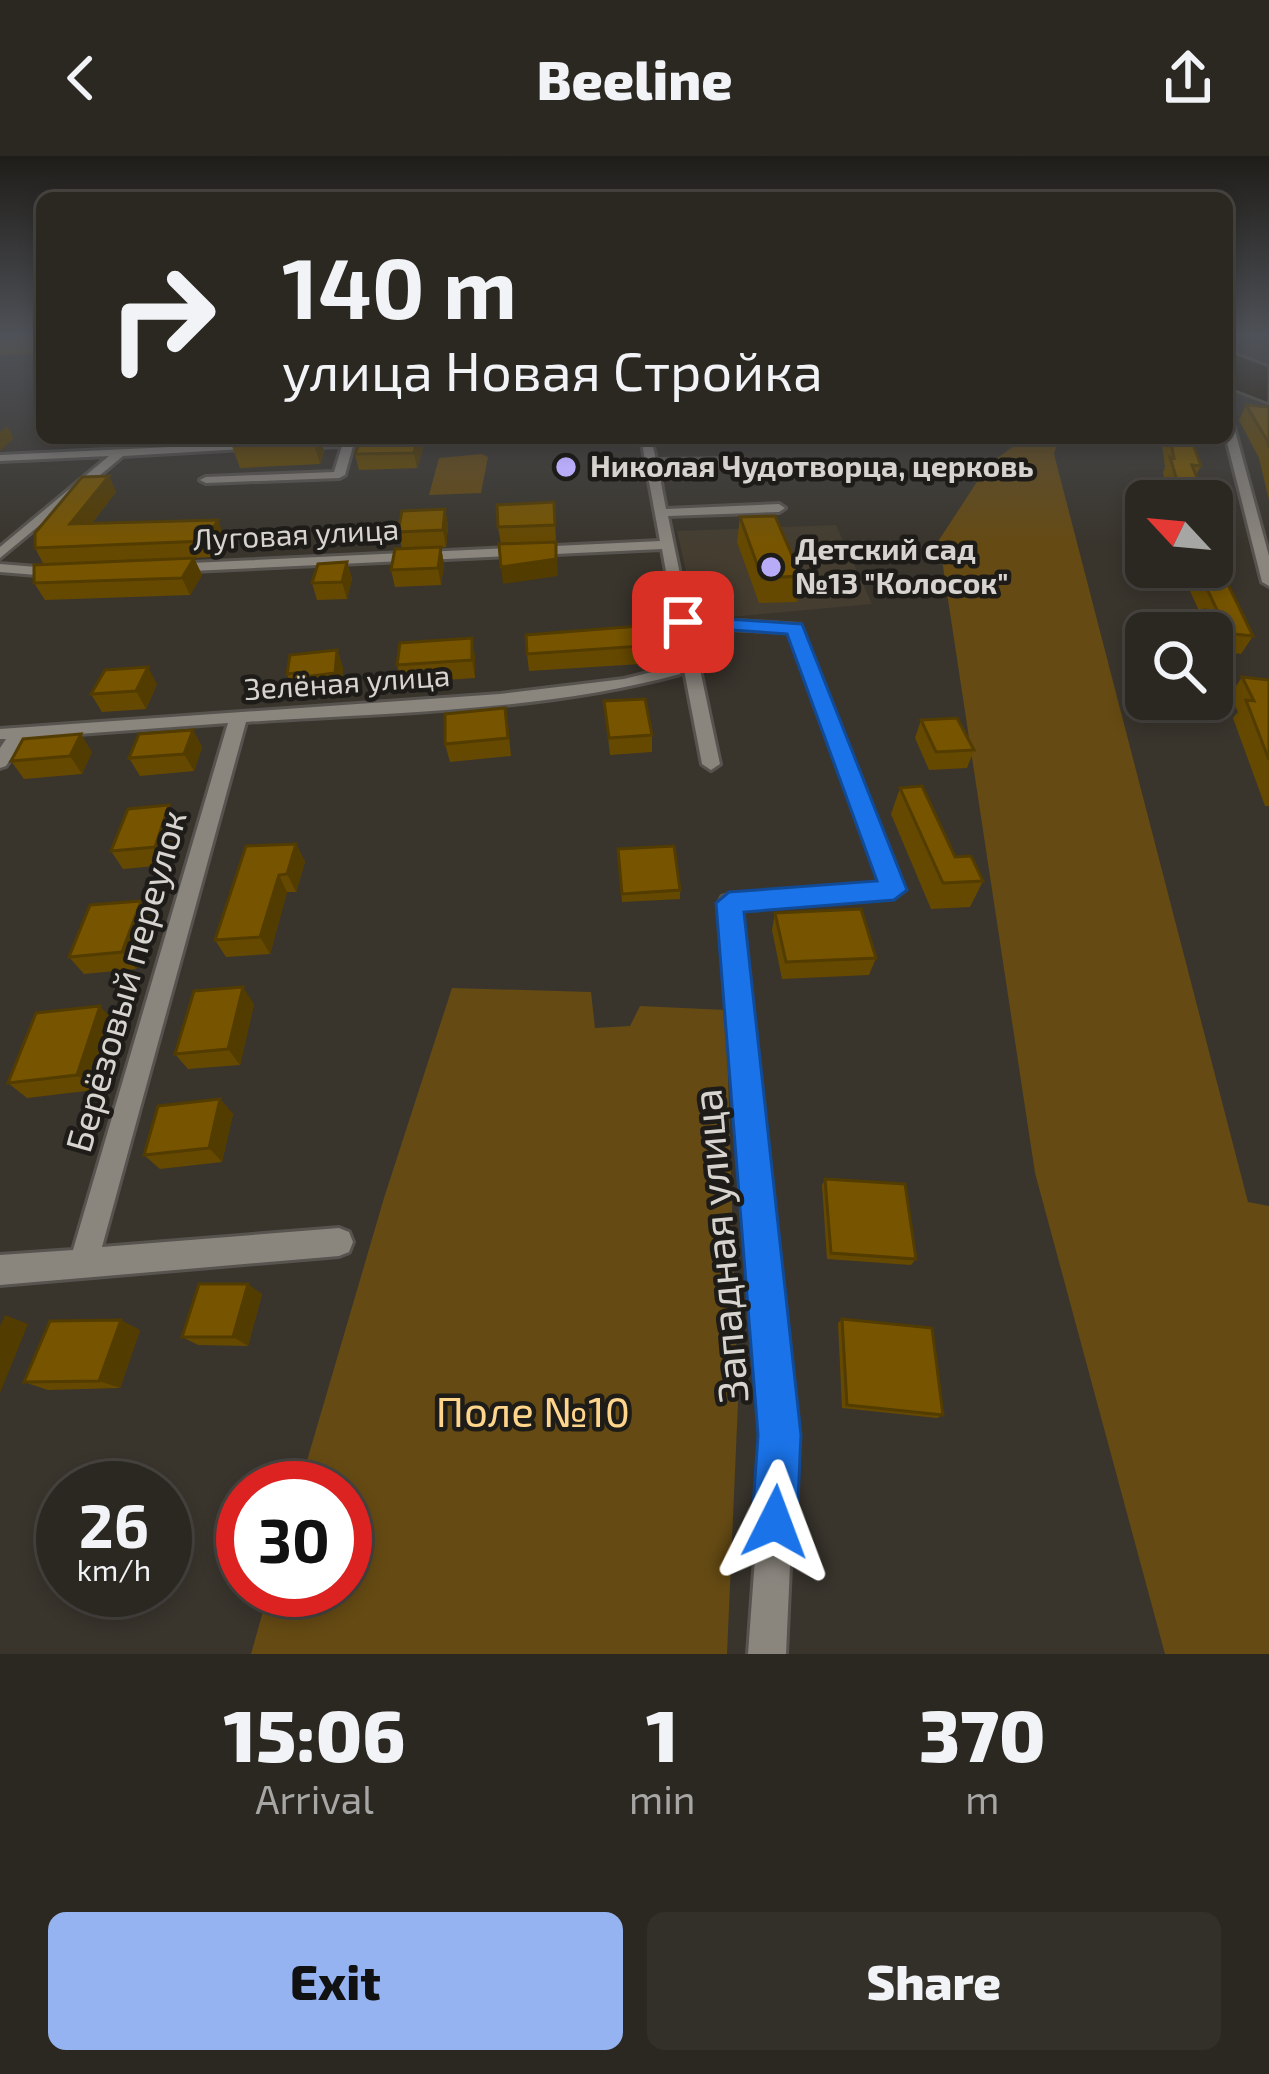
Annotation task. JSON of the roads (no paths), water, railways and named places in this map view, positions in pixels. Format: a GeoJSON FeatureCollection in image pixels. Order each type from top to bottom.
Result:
{"type":"FeatureCollection","features":[{"type":"Feature","properties":{"kind":"street"},"geometry":{"type":"LineString","coordinates":[[1233,443],[1269,582]]}},
{"type":"Feature","properties":{"kind":"street"},"geometry":{"type":"LineString","coordinates":[[0,554],[129,444]]}},
{"type":"Feature","properties":{"kind":"street"},"geometry":{"type":"LineString","coordinates":[[286,445],[317,444]]}},
{"type":"Feature","properties":{"kind":"street"},"geometry":{"type":"LineString","coordinates":[[224,448],[206,480],[338,475],[348,444]]}},
{"type":"Feature","properties":{"kind":"street"},"geometry":{"type":"LineString","coordinates":[[647,444],[711,764]]}},
{"type":"Feature","properties":{"kind":"street"},"geometry":{"type":"LineString","coordinates":[[0,458],[266,446]]}},
{"type":"Feature","properties":{"kind":"street"},"geometry":{"type":"LineString","coordinates":[[651,464],[740,462]]}},
{"type":"Feature","properties":{"kind":"street"},"geometry":{"type":"LineString","coordinates":[[661,513],[779,508]]}},
{"type":"Feature","properties":{"kind":"street","name":"Луговая улица"},"geometry":{"type":"LineString","coordinates":[[156,569],[667,545]]}},
{"type":"Feature","properties":{"kind":"street"},"geometry":{"type":"LineString","coordinates":[[0,568],[39,574],[86,572]]}},
{"type":"Feature","properties":{"kind":"street","name":"Западная улица"},"geometry":{"type":"LineString","coordinates":[[683,622],[795,628],[894,890],[729,903],[780,1435],[767,1654]]}},
{"type":"Feature","properties":{"kind":"street","name":"Зелёная улица"},"geometry":{"type":"LineString","coordinates":[[9,733],[238,719],[625,684],[674,671],[689,656]]}},
{"type":"Feature","properties":{"kind":"street","name":"Берёзовый переулок"},"geometry":{"type":"LineString","coordinates":[[83,1263],[238,719]]}},
{"type":"Feature","properties":{"kind":"street"},"geometry":{"type":"LineString","coordinates":[[0,762],[9,733]]}},
{"type":"Feature","properties":{"kind":"street"},"geometry":{"type":"LineString","coordinates":[[0,1270],[339,1242]]}},
{"type":"Feature","properties":{"kind":"place","name":"Николая Чудотворца, церковь"},"geometry":{"type":"Point","coordinates":[566,467]}},
{"type":"Feature","properties":{"kind":"place","name":"Детский сад №13 \"Колосок\""},"geometry":{"type":"Point","coordinates":[771,567]}},
{"type":"Feature","properties":{"kind":"park label","name":"Поле №10"},"geometry":{"type":"Point","coordinates":[533,1412]}}]}
